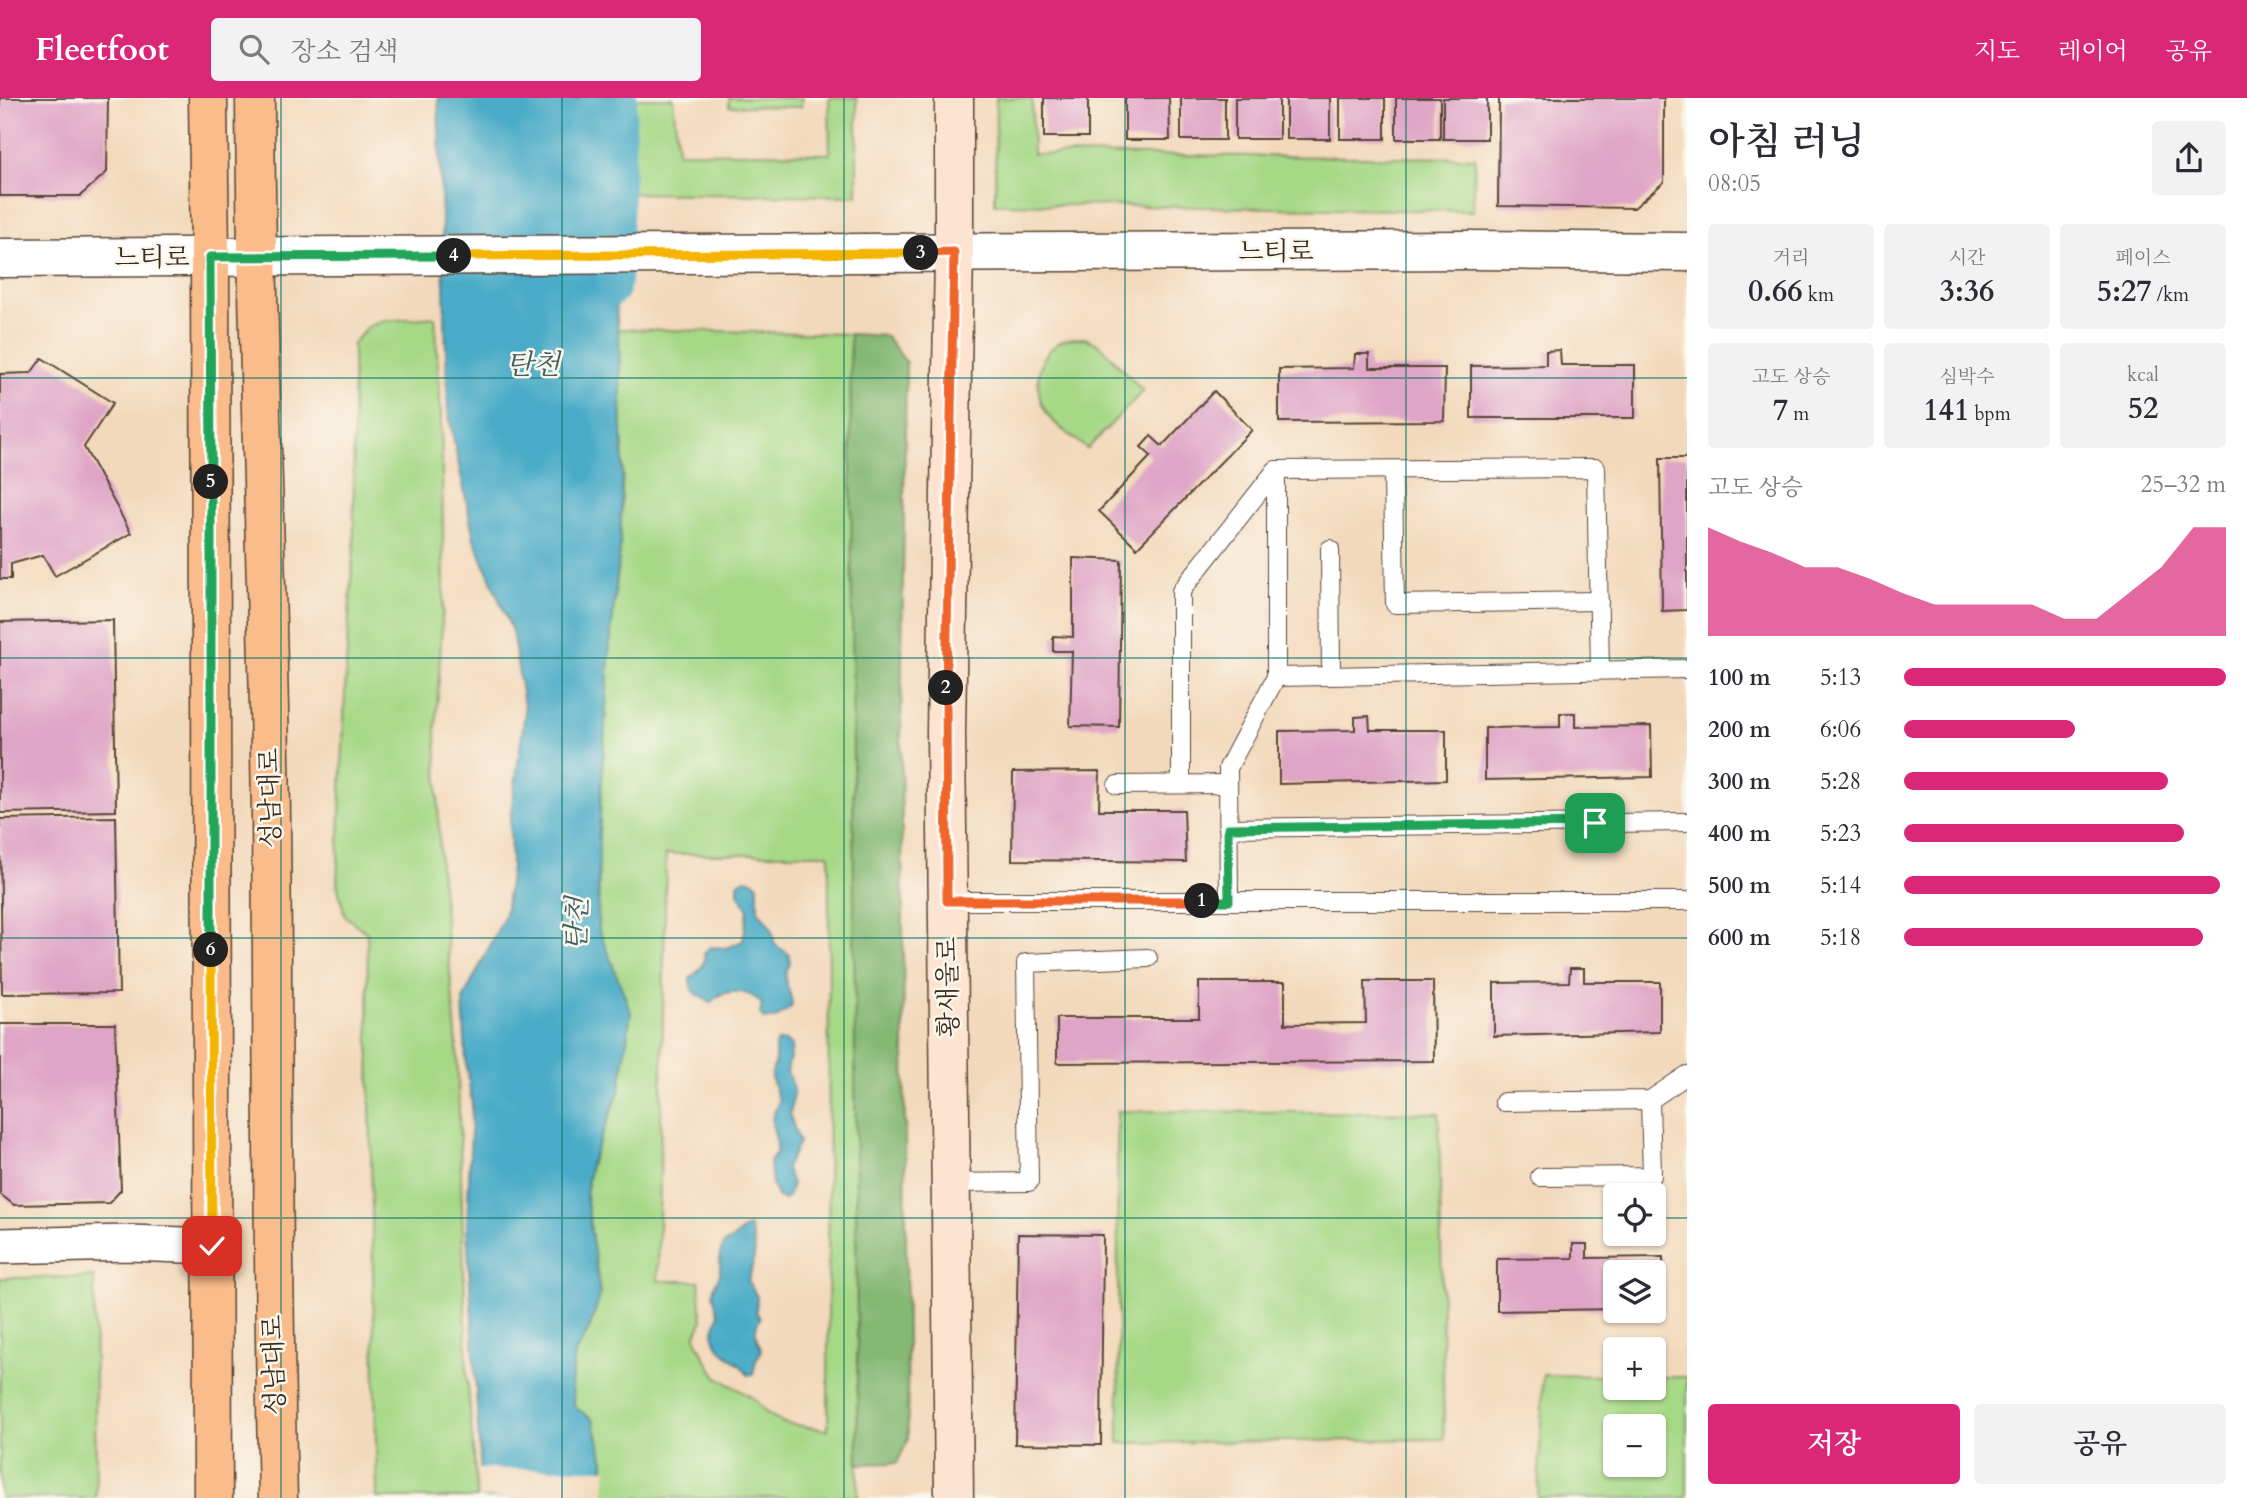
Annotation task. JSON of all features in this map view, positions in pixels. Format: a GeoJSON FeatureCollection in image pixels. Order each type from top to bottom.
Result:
{"type":"FeatureCollection","features":[{"type":"Feature","properties":{"kind":"main road"},"geometry":{"type":"LineString","coordinates":[[208,98],[213,1498]]}},
{"type":"Feature","properties":{"kind":"main road","name":"성남대로"},"geometry":{"type":"LineString","coordinates":[[255,98],[256,257],[271,813],[272,1287],[278,1498]]}},
{"type":"Feature","properties":{"kind":"main road","name":"황새울로"},"geometry":{"type":"LineString","coordinates":[[954,98],[946,732],[954,1498]]}},
{"type":"Feature","properties":{"kind":"street","name":"느티로"},"geometry":{"type":"LineString","coordinates":[[0,258],[954,252],[1687,252]]}},
{"type":"Feature","properties":{"kind":"street"},"geometry":{"type":"LineString","coordinates":[[0,1247],[129,1243],[212,1246]]}},
{"type":"Feature","properties":{"kind":"lane"},"geometry":{"type":"LineString","coordinates":[[1276,470],[1597,468],[1600,670]]}},
{"type":"Feature","properties":{"kind":"lane"},"geometry":{"type":"LineString","coordinates":[[1229,901],[1226,783],[1228,768],[1276,677],[1276,470]]}},
{"type":"Feature","properties":{"kind":"lane"},"geometry":{"type":"LineString","coordinates":[[1181,783],[1181,591],[1276,470]]}},
{"type":"Feature","properties":{"kind":"lane"},"geometry":{"type":"LineString","coordinates":[[1393,470],[1395,604],[1598,601]]}},
{"type":"Feature","properties":{"kind":"lane"},"geometry":{"type":"LineString","coordinates":[[1330,549],[1331,675]]}},
{"type":"Feature","properties":{"kind":"lane"},"geometry":{"type":"LineString","coordinates":[[1276,677],[1687,669]]}},
{"type":"Feature","properties":{"kind":"lane"},"geometry":{"type":"LineString","coordinates":[[1117,785],[1226,783]]}},
{"type":"Feature","properties":{"kind":"lane"},"geometry":{"type":"LineString","coordinates":[[1228,828],[1687,822]]}},
{"type":"Feature","properties":{"kind":"lane"},"geometry":{"type":"LineString","coordinates":[[947,901],[1687,901]]}},
{"type":"Feature","properties":{"kind":"lane"},"geometry":{"type":"LineString","coordinates":[[951,1183],[1030,1182],[1026,963],[1148,958]]}},
{"type":"Feature","properties":{"kind":"lane"},"geometry":{"type":"LineString","coordinates":[[1504,1102],[1650,1100],[1687,1075]]}},
{"type":"Feature","properties":{"kind":"lane"},"geometry":{"type":"LineString","coordinates":[[1540,1177],[1652,1176],[1650,1100]]}},
{"type":"Feature","properties":{"kind":"green space"},"geometry":{"type":"Polygon","coordinates":[[[597,98],[673,98],[678,152],[830,154],[829,98],[857,98],[857,196],[605,193],[597,98]]]}},
{"type":"Feature","properties":{"kind":"green space"},"geometry":{"type":"Polygon","coordinates":[[[729,98],[802,98],[801,107],[729,106],[729,98]]]}},
{"type":"Feature","properties":{"kind":"green space"},"geometry":{"type":"Polygon","coordinates":[[[996,98],[1032,98],[1033,154],[1475,158],[1473,211],[995,204],[996,98]]]}},
{"type":"Feature","properties":{"kind":"green space"},"geometry":{"type":"Polygon","coordinates":[[[435,317],[441,417],[444,588],[436,728],[440,866],[457,1045],[467,1375],[477,1498],[377,1498],[367,933],[345,916],[337,884],[354,543],[353,344],[367,327],[383,321],[435,317]]]}},
{"type":"Feature","properties":{"kind":"green space"},"geometry":{"type":"Polygon","coordinates":[[[618,329],[850,334],[858,1498],[600,1498],[604,1461],[593,1420],[575,1407],[571,1384],[575,1354],[590,1327],[600,1295],[586,1196],[590,1165],[620,1089],[612,969],[598,927],[599,834],[609,653],[620,548],[623,458],[618,329]],[[666,854],[658,1281],[699,1281],[702,1321],[695,1337],[717,1377],[753,1398],[767,1413],[783,1423],[828,1430],[829,854],[666,854]]]}},
{"type":"Feature","properties":{"kind":"green space"},"geometry":{"type":"Polygon","coordinates":[[[850,334],[886,336],[906,362],[901,732],[908,1440],[897,1463],[858,1464],[850,334]]]}},
{"type":"Feature","properties":{"kind":"green space"},"geometry":{"type":"Polygon","coordinates":[[[1085,338],[1100,345],[1143,391],[1087,449],[1059,427],[1046,412],[1041,402],[1038,380],[1043,359],[1049,351],[1068,339],[1085,338]]]}},
{"type":"Feature","properties":{"kind":"green space"},"geometry":{"type":"Polygon","coordinates":[[[1117,1111],[1439,1113],[1444,1439],[1119,1443],[1117,1111]]]}},
{"type":"Feature","properties":{"kind":"green space"},"geometry":{"type":"Polygon","coordinates":[[[94,1277],[96,1498],[0,1498],[0,1278],[94,1277]]]}},
{"type":"Feature","properties":{"kind":"green space"},"geometry":{"type":"Polygon","coordinates":[[[1543,1375],[1603,1376],[1603,1400],[1666,1400],[1666,1377],[1687,1377],[1687,1498],[1538,1498],[1543,1375]]]}},
{"type":"Feature","properties":{"kind":"water","name":"탄천"},"geometry":{"type":"Polygon","coordinates":[[[438,98],[597,98],[619,340],[623,458],[620,548],[609,653],[599,834],[598,927],[631,1012],[620,1089],[590,1165],[586,1196],[600,1295],[590,1327],[575,1354],[571,1384],[575,1407],[593,1420],[604,1461],[600,1498],[482,1498],[467,1227],[472,1104],[466,1063],[463,1000],[505,915],[511,866],[510,820],[525,712],[512,631],[474,539],[448,412],[438,98]]]}},
{"type":"Feature","properties":{"kind":"water"},"geometry":{"type":"Polygon","coordinates":[[[745,879],[758,885],[758,910],[771,928],[775,945],[789,954],[790,964],[786,980],[792,1006],[775,1019],[764,1019],[760,1013],[762,1004],[750,995],[729,992],[710,1003],[692,990],[690,979],[703,965],[704,954],[710,947],[726,948],[743,941],[748,909],[738,893],[738,883],[745,879]]]}},
{"type":"Feature","properties":{"kind":"water"},"geometry":{"type":"Polygon","coordinates":[[[779,1041],[785,1041],[792,1046],[787,1072],[794,1089],[790,1115],[799,1143],[786,1168],[792,1184],[789,1195],[784,1200],[777,1196],[772,1184],[770,1161],[777,1148],[772,1120],[779,1101],[771,1077],[775,1045],[779,1041]]]}},
{"type":"Feature","properties":{"kind":"water"},"geometry":{"type":"Polygon","coordinates":[[[747,1227],[750,1228],[754,1254],[748,1280],[757,1297],[756,1311],[760,1319],[756,1334],[762,1350],[756,1360],[753,1374],[748,1375],[721,1350],[713,1333],[719,1315],[713,1295],[720,1274],[720,1254],[724,1244],[747,1227]]]}},
{"type":"Feature","properties":{"kind":"pier"},"geometry":{"type":"Polygon","coordinates":[[[476,1469],[607,1469],[604,1498],[478,1498],[476,1469]]]}},
{"type":"Feature","properties":{"kind":"building"},"geometry":{"type":"Polygon","coordinates":[[[0,98],[108,98],[107,172],[80,196],[0,196],[0,98]]]}},
{"type":"Feature","properties":{"kind":"building"},"geometry":{"type":"Polygon","coordinates":[[[1044,98],[1088,98],[1088,137],[1044,137],[1044,98]]]}},
{"type":"Feature","properties":{"kind":"building"},"geometry":{"type":"Polygon","coordinates":[[[1125,98],[1169,98],[1170,140],[1125,140],[1125,98]]]}},
{"type":"Feature","properties":{"kind":"building"},"geometry":{"type":"Polygon","coordinates":[[[1181,98],[1225,98],[1225,140],[1181,140],[1181,98]]]}},
{"type":"Feature","properties":{"kind":"building"},"geometry":{"type":"Polygon","coordinates":[[[1235,98],[1279,98],[1279,139],[1235,139],[1235,98]]]}},
{"type":"Feature","properties":{"kind":"building"},"geometry":{"type":"Polygon","coordinates":[[[1286,98],[1330,98],[1330,139],[1286,139],[1286,98]]]}},
{"type":"Feature","properties":{"kind":"building"},"geometry":{"type":"Polygon","coordinates":[[[1340,98],[1385,98],[1385,139],[1340,139],[1340,98]]]}},
{"type":"Feature","properties":{"kind":"building"},"geometry":{"type":"Polygon","coordinates":[[[1396,98],[1440,98],[1440,139],[1396,139],[1396,98]]]}},
{"type":"Feature","properties":{"kind":"building"},"geometry":{"type":"Polygon","coordinates":[[[1443,98],[1487,98],[1487,139],[1443,139],[1443,98]]]}},
{"type":"Feature","properties":{"kind":"building"},"geometry":{"type":"Polygon","coordinates":[[[1499,98],[1664,98],[1664,182],[1634,208],[1498,206],[1499,98]]]}},
{"type":"Feature","properties":{"kind":"building"},"geometry":{"type":"Polygon","coordinates":[[[1560,350],[1561,365],[1635,365],[1635,418],[1471,418],[1471,366],[1546,365],[1546,351],[1560,350]]]}},
{"type":"Feature","properties":{"kind":"building"},"geometry":{"type":"Polygon","coordinates":[[[1355,354],[1369,354],[1369,368],[1445,368],[1444,421],[1279,422],[1279,369],[1354,368],[1355,354]]]}},
{"type":"Feature","properties":{"kind":"building"},"geometry":{"type":"Polygon","coordinates":[[[42,358],[113,403],[84,447],[131,533],[55,576],[43,555],[11,564],[11,579],[0,579],[0,374],[31,373],[42,358]]]}},
{"type":"Feature","properties":{"kind":"building"},"geometry":{"type":"Polygon","coordinates":[[[1214,391],[1252,430],[1137,548],[1099,511],[1151,456],[1141,447],[1151,436],[1162,446],[1214,391]]]}},
{"type":"Feature","properties":{"kind":"building"},"geometry":{"type":"Polygon","coordinates":[[[1660,458],[1687,458],[1687,610],[1662,611],[1660,458]]]}},
{"type":"Feature","properties":{"kind":"building"},"geometry":{"type":"Polygon","coordinates":[[[1073,558],[1121,560],[1119,727],[1070,726],[1072,651],[1053,651],[1053,636],[1073,637],[1073,558]]]}},
{"type":"Feature","properties":{"kind":"building"},"geometry":{"type":"Polygon","coordinates":[[[113,620],[116,811],[0,813],[0,622],[113,620]]]}},
{"type":"Feature","properties":{"kind":"building"},"geometry":{"type":"Polygon","coordinates":[[[1560,713],[1575,713],[1575,727],[1651,726],[1652,777],[1485,780],[1485,728],[1560,727],[1560,713]]]}},
{"type":"Feature","properties":{"kind":"building"},"geometry":{"type":"Polygon","coordinates":[[[1369,716],[1370,730],[1446,730],[1446,780],[1279,784],[1279,731],[1355,730],[1355,717],[1369,716]]]}},
{"type":"Feature","properties":{"kind":"building"},"geometry":{"type":"Polygon","coordinates":[[[1100,771],[1099,810],[1184,810],[1186,862],[1012,860],[1013,772],[1100,771]]]}},
{"type":"Feature","properties":{"kind":"building"},"geometry":{"type":"Polygon","coordinates":[[[116,817],[119,993],[2,994],[0,819],[116,817]]]}},
{"type":"Feature","properties":{"kind":"building"},"geometry":{"type":"Polygon","coordinates":[[[1570,968],[1584,968],[1584,982],[1660,982],[1660,1032],[1494,1036],[1494,983],[1569,982],[1570,968]]]}},
{"type":"Feature","properties":{"kind":"building"},"geometry":{"type":"Polygon","coordinates":[[[1365,981],[1433,981],[1434,1061],[1057,1063],[1057,1018],[1199,1018],[1199,982],[1285,982],[1285,1024],[1366,1023],[1365,981]]]}},
{"type":"Feature","properties":{"kind":"building"},"geometry":{"type":"Polygon","coordinates":[[[0,1024],[115,1024],[121,1190],[109,1203],[14,1205],[0,1194],[0,1024]]]}},
{"type":"Feature","properties":{"kind":"building"},"geometry":{"type":"Polygon","coordinates":[[[1018,1234],[1103,1235],[1101,1445],[1015,1444],[1018,1234]]]}},
{"type":"Feature","properties":{"kind":"building"},"geometry":{"type":"Polygon","coordinates":[[[1573,1244],[1587,1244],[1587,1258],[1663,1257],[1663,1260],[1603,1260],[1603,1309],[1497,1311],[1497,1259],[1573,1258],[1573,1244]]]}},
{"type":"Feature","properties":{"kind":"waterway","name":"탄천"},"geometry":{"type":"LineString","coordinates":[[603,282],[609,98]]}},
{"type":"Feature","properties":{"kind":"route"},"geometry":{"type":"LineString","coordinates":[[212,1246],[210,257],[954,252],[946,732],[947,901],[1229,901],[1228,828],[1595,823]]}}]}
